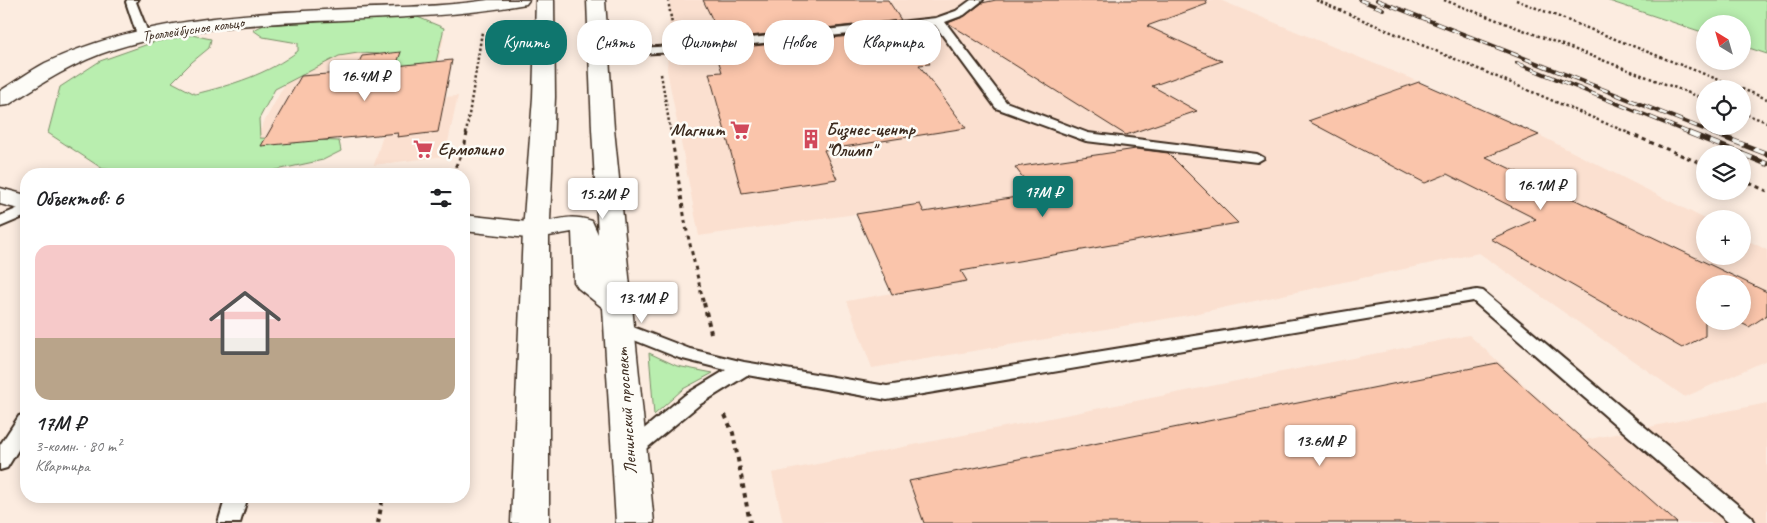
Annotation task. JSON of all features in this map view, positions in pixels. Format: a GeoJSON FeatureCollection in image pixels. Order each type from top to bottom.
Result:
{"type":"FeatureCollection","features":[{"type":"Feature","properties":{"kind":"main road","name":"Троллейбусное кольцо"},"geometry":{"type":"LineString","coordinates":[[0,100],[53,66],[94,49],[142,35],[210,24],[259,19],[465,8],[520,0]]}},
{"type":"Feature","properties":{"kind":"main road"},"geometry":{"type":"LineString","coordinates":[[530,523],[536,231],[544,97],[545,0]]}},
{"type":"Feature","properties":{"kind":"main road","name":"Ленинский проспект"},"geometry":{"type":"LineString","coordinates":[[596,0],[597,20]]}},
{"type":"Feature","properties":{"kind":"main road","name":"Ленинский проспект"},"geometry":{"type":"LineString","coordinates":[[599,65],[635,523]]}},
{"type":"Feature","properties":{"kind":"main road"},"geometry":{"type":"LineString","coordinates":[[0,196],[20,203]]}},
{"type":"Feature","properties":{"kind":"main road"},"geometry":{"type":"LineString","coordinates":[[0,208],[20,206]]}},
{"type":"Feature","properties":{"kind":"main road"},"geometry":{"type":"LineString","coordinates":[[470,224],[536,231],[574,224],[583,227],[588,282],[618,316]]}},
{"type":"Feature","properties":{"kind":"lane"},"geometry":{"type":"LineString","coordinates":[[133,0],[131,2],[142,35]]}},
{"type":"Feature","properties":{"kind":"lane"},"geometry":{"type":"LineString","coordinates":[[941,20],[960,13],[978,0]]}},
{"type":"Feature","properties":{"kind":"lane"},"geometry":{"type":"LineString","coordinates":[[941,25],[1001,106],[1086,137],[1257,158]]}},
{"type":"Feature","properties":{"kind":"lane"},"geometry":{"type":"LineString","coordinates":[[652,50],[844,31]]}},
{"type":"Feature","properties":{"kind":"lane"},"geometry":{"type":"LineString","coordinates":[[0,222],[20,213]]}},
{"type":"Feature","properties":{"kind":"lane"},"geometry":{"type":"LineString","coordinates":[[618,316],[685,354],[744,368],[887,393],[1477,295],[1744,523]]}},
{"type":"Feature","properties":{"kind":"lane"},"geometry":{"type":"LineString","coordinates":[[629,452],[692,400],[744,368]]}},
{"type":"Feature","properties":{"kind":"lane"},"geometry":{"type":"LineString","coordinates":[[0,462],[20,431]]}},
{"type":"Feature","properties":{"kind":"lane"},"geometry":{"type":"LineString","coordinates":[[229,523],[235,503]]}},
{"type":"Feature","properties":{"kind":"path"},"geometry":{"type":"LineString","coordinates":[[1316,0],[1696,161]]}},
{"type":"Feature","properties":{"kind":"path"},"geometry":{"type":"LineString","coordinates":[[1444,0],[1696,96]]}},
{"type":"Feature","properties":{"kind":"path"},"geometry":{"type":"LineString","coordinates":[[1516,0],[1719,80]]}},
{"type":"Feature","properties":{"kind":"path"},"geometry":{"type":"LineString","coordinates":[[455,168],[464,149],[484,18],[465,8]]}},
{"type":"Feature","properties":{"kind":"path"},"geometry":{"type":"LineString","coordinates":[[663,84],[686,228],[714,346],[713,360]]}},
{"type":"Feature","properties":{"kind":"path"},"geometry":{"type":"LineString","coordinates":[[1751,92],[1767,98]]}},
{"type":"Feature","properties":{"kind":"path"},"geometry":{"type":"LineString","coordinates":[[1751,116],[1767,122]]}},
{"type":"Feature","properties":{"kind":"path"},"geometry":{"type":"LineString","coordinates":[[1751,184],[1767,191]]}},
{"type":"Feature","properties":{"kind":"path"},"geometry":{"type":"LineString","coordinates":[[712,388],[733,433],[750,523]]}},
{"type":"Feature","properties":{"kind":"path"},"geometry":{"type":"LineString","coordinates":[[378,523],[382,503]]}},
{"type":"Feature","properties":{"kind":"shaded area"},"geometry":{"type":"Polygon","coordinates":[[[670,0],[1220,0],[1419,82],[1539,135],[1696,214],[1696,265],[1751,265],[1751,242],[1767,250],[1767,360],[1685,397],[1479,253],[1189,315],[872,368],[847,301],[892,293],[856,214],[699,236],[667,65],[754,65],[754,20],[669,20],[670,0]]]}},
{"type":"Feature","properties":{"kind":"shaded area"},"geometry":{"type":"Polygon","coordinates":[[[444,38],[428,98],[458,96],[445,156],[374,165],[386,125],[255,139],[302,52],[444,38]]]}},
{"type":"Feature","properties":{"kind":"shaded area"},"geometry":{"type":"Polygon","coordinates":[[[1469,335],[1585,440],[1767,403],[1767,523],[783,523],[772,473],[1469,335]]]}},
{"type":"Feature","properties":{"kind":"green space"},"geometry":{"type":"Polygon","coordinates":[[[1606,0],[1767,0],[1767,54],[1751,49],[1751,15],[1696,15],[1696,30],[1606,0]]]}},
{"type":"Feature","properties":{"kind":"green space"},"geometry":{"type":"Polygon","coordinates":[[[415,16],[444,28],[430,88],[406,97],[379,54],[358,53],[339,56],[275,89],[259,119],[260,138],[339,141],[341,151],[323,160],[286,168],[101,168],[48,133],[60,87],[100,61],[154,42],[192,35],[211,39],[209,48],[172,82],[195,94],[249,78],[274,66],[298,51],[298,43],[263,37],[253,30],[264,25],[415,16]]]}},
{"type":"Feature","properties":{"kind":"green space"},"geometry":{"type":"Polygon","coordinates":[[[649,353],[677,366],[713,373],[683,389],[654,415],[649,353]]]}},
{"type":"Feature","properties":{"kind":"building"},"geometry":{"type":"Polygon","coordinates":[[[703,0],[888,0],[901,20],[844,20],[844,26],[834,27],[834,20],[764,20],[764,34],[754,36],[754,20],[713,20],[703,0]]]}},
{"type":"Feature","properties":{"kind":"building"},"geometry":{"type":"Polygon","coordinates":[[[996,0],[1206,0],[1207,4],[1147,26],[1222,61],[1152,86],[1197,111],[1126,135],[948,23],[965,16],[982,3],[996,0]]]}},
{"type":"Feature","properties":{"kind":"building","name":"Бизнес-центр \"Олимп\""},"geometry":{"type":"Polygon","coordinates":[[[844,37],[844,65],[919,65],[966,128],[824,150],[837,179],[742,193],[709,73],[722,72],[720,65],[754,65],[754,46],[764,45],[764,65],[834,65],[834,38],[844,37]]]}},
{"type":"Feature","properties":{"kind":"building"},"geometry":{"type":"Polygon","coordinates":[[[401,52],[396,66],[452,60],[438,132],[397,137],[398,133],[261,146],[301,76],[354,72],[362,56],[401,52]]]}},
{"type":"Feature","properties":{"kind":"building"},"geometry":{"type":"Polygon","coordinates":[[[1419,82],[1539,135],[1486,157],[1696,258],[1696,265],[1711,265],[1732,275],[1696,275],[1696,330],[1705,330],[1705,336],[1682,348],[1491,239],[1536,219],[1447,174],[1425,183],[1308,121],[1419,82]]]}},
{"type":"Feature","properties":{"kind":"building"},"geometry":{"type":"Polygon","coordinates":[[[1136,149],[1168,153],[1238,223],[961,271],[967,281],[892,294],[856,214],[920,204],[924,212],[1035,194],[1015,167],[1136,149]]]}},
{"type":"Feature","properties":{"kind":"building"},"geometry":{"type":"Polygon","coordinates":[[[1751,284],[1767,292],[1767,315],[1751,326],[1751,284]]]}},
{"type":"Feature","properties":{"kind":"building"},"geometry":{"type":"Polygon","coordinates":[[[1497,363],[1677,523],[924,523],[909,481],[1497,363]]]}},
{"type":"Feature","properties":{"kind":"railway"},"geometry":{"type":"LineString","coordinates":[[1360,0],[1383,9]]}},
{"type":"Feature","properties":{"kind":"railway"},"geometry":{"type":"LineString","coordinates":[[1377,0],[1696,126]]}},
{"type":"Feature","properties":{"kind":"railway"},"geometry":{"type":"LineString","coordinates":[[1517,63],[1692,134]]}},
{"type":"Feature","properties":{"kind":"railway"},"geometry":{"type":"LineString","coordinates":[[1689,133],[1767,164]]}},
{"type":"Feature","properties":{"kind":"railway"},"geometry":{"type":"LineString","coordinates":[[1718,135],[1767,154]]}},
{"type":"Feature","properties":{"kind":"place","name":"Магнит"},"geometry":{"type":"Point","coordinates":[740,130]}},
{"type":"Feature","properties":{"kind":"place","name":"Бизнес-центр \"Олимп\""},"geometry":{"type":"Point","coordinates":[811,139]}},
{"type":"Feature","properties":{"kind":"place","name":"Ермолино"},"geometry":{"type":"Point","coordinates":[423,149]}}]}
